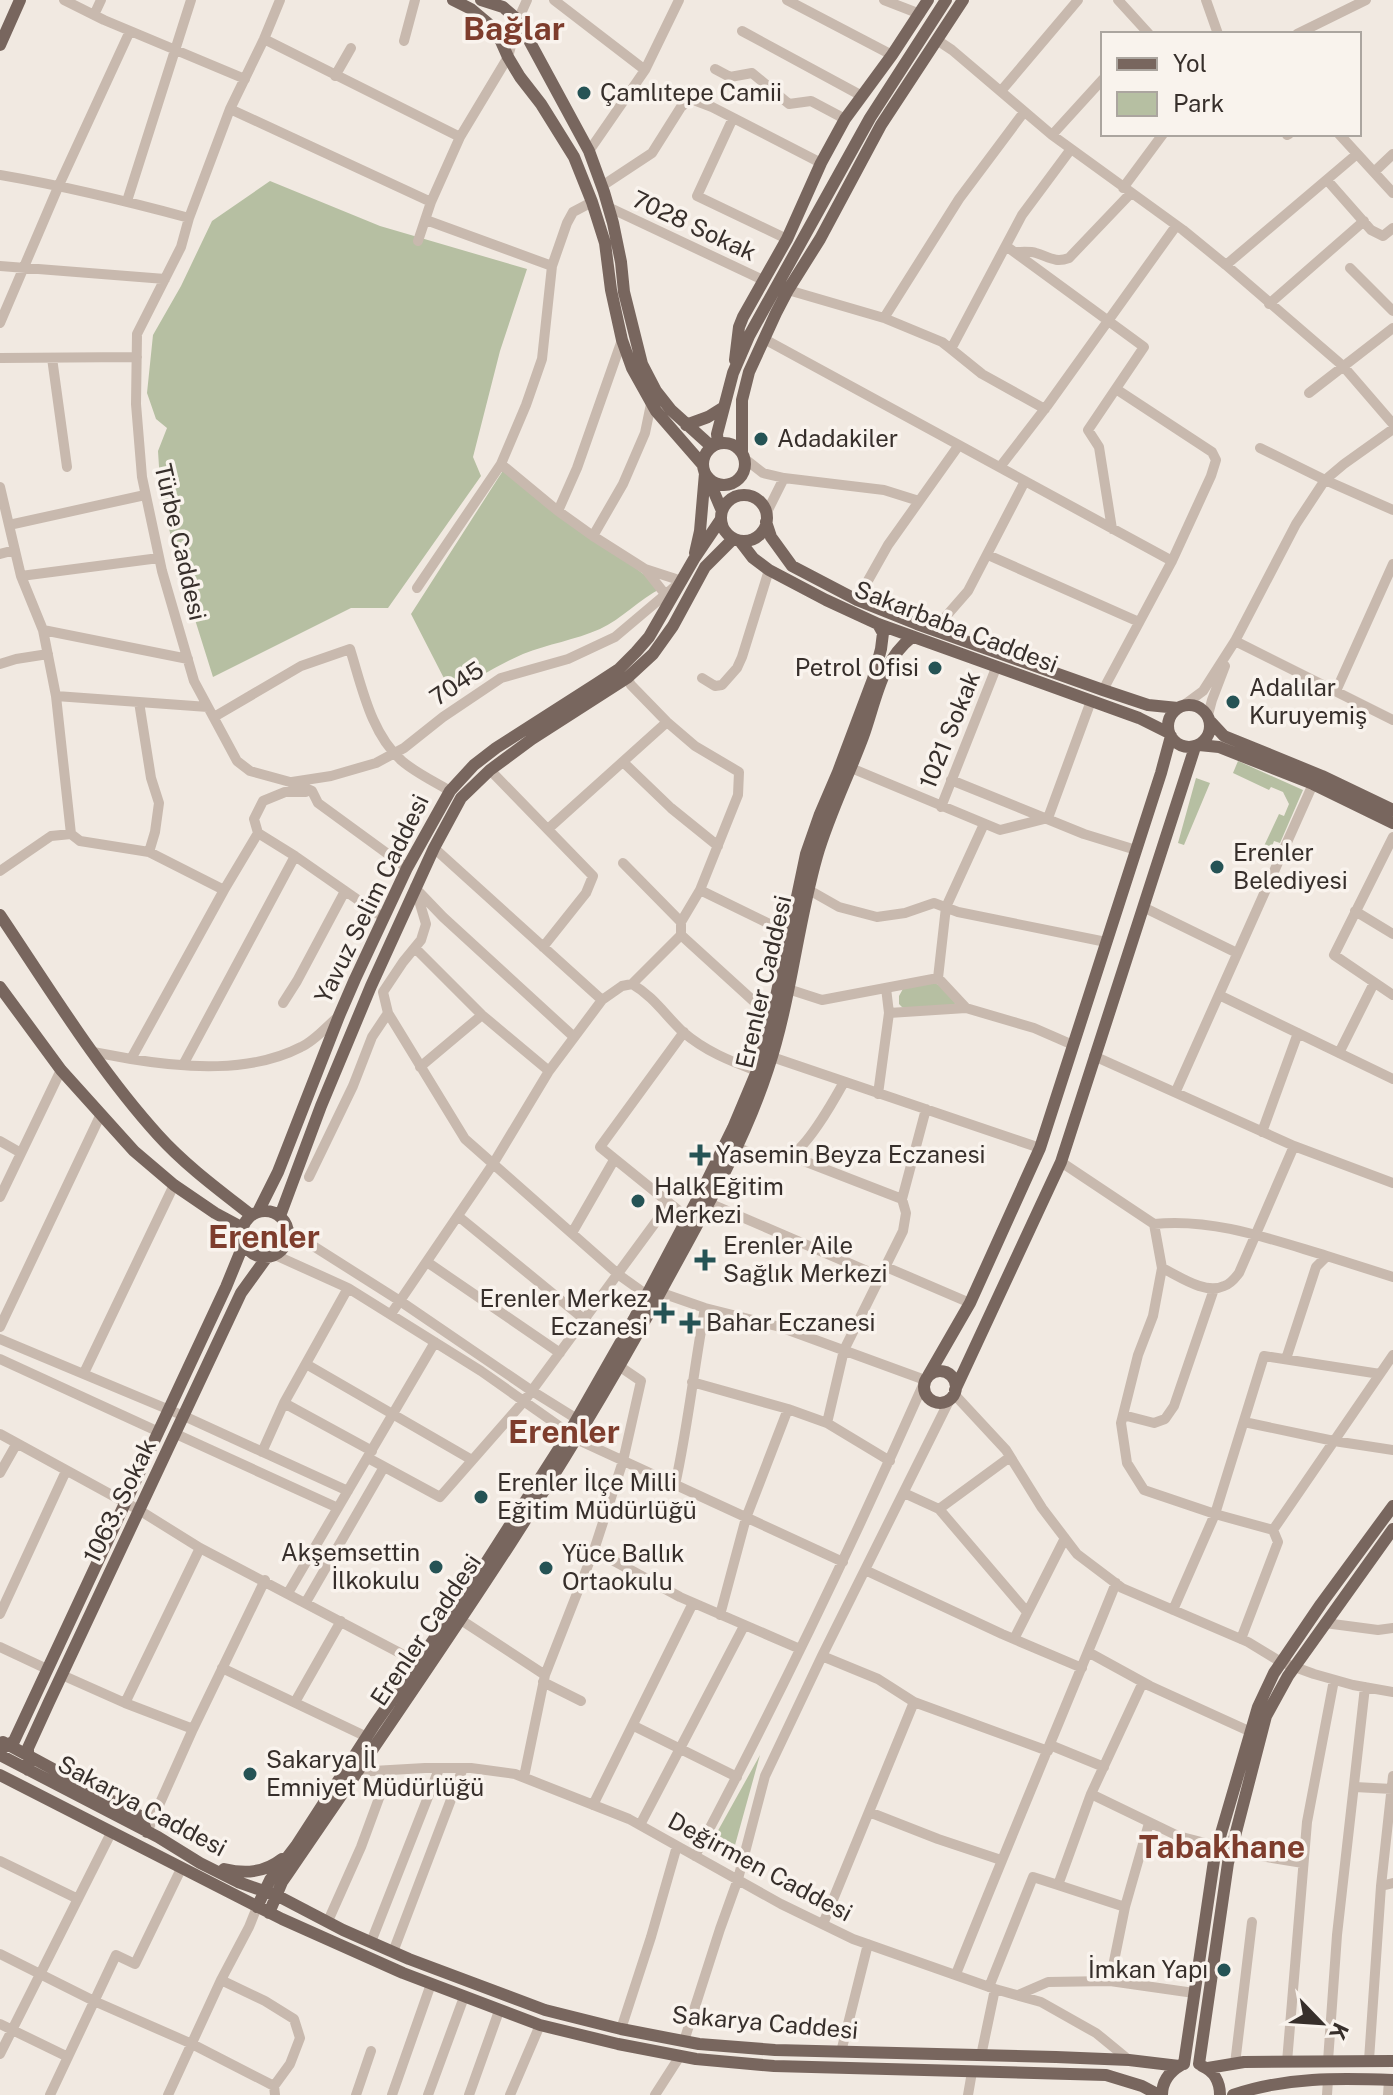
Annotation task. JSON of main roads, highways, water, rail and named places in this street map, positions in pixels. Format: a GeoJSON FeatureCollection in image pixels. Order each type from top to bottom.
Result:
{"type":"FeatureCollection","features":[{"type":"Feature","properties":{"kind":"main road"},"geometry":{"type":"LineString","coordinates":[[0,45],[20,0]]}},
{"type":"Feature","properties":{"kind":"main road"},"geometry":{"type":"LineString","coordinates":[[453,0],[471,9],[496,30],[520,77],[574,157],[605,243],[611,290],[632,368],[651,404],[705,472],[714,483],[727,485],[739,479],[744,459],[742,400],[749,372],[764,339],[788,290],[820,239],[881,125],[963,0]]}},
{"type":"Feature","properties":{"kind":"main road"},"geometry":{"type":"LineString","coordinates":[[481,0],[503,7],[518,20],[589,151],[608,207],[642,364],[656,391],[686,425],[715,445]]}},
{"type":"Feature","properties":{"kind":"main road"},"geometry":{"type":"LineString","coordinates":[[715,445],[733,373],[739,327],[787,239],[821,163],[845,119],[928,0]]}},
{"type":"Feature","properties":{"kind":"main road"},"geometry":{"type":"LineString","coordinates":[[733,373],[749,336],[870,118],[946,0]]}},
{"type":"Feature","properties":{"kind":"main road"},"geometry":{"type":"LineString","coordinates":[[686,425],[724,407]]}},
{"type":"Feature","properties":{"kind":"main road"},"geometry":{"type":"LineString","coordinates":[[694,559],[700,531],[705,472],[707,452],[715,445],[732,444],[744,459],[766,518],[764,529],[754,539],[736,540],[724,530],[705,472]]}},
{"type":"Feature","properties":{"kind":"main road"},"geometry":{"type":"LineString","coordinates":[[721,515],[725,504],[737,496],[759,501]]}},
{"type":"Feature","properties":{"kind":"main road","name":"Yavuz Selim Caddesi"},"geometry":{"type":"LineString","coordinates":[[254,1214],[278,1172],[339,1016],[407,868],[450,791],[474,765],[496,748],[619,669],[649,637],[721,515]]}},
{"type":"Feature","properties":{"kind":"main road","name":"Sakarbaba Caddesi"},"geometry":{"type":"LineString","coordinates":[[766,518],[771,537],[792,566],[857,600],[1148,705],[1181,706]]}},
{"type":"Feature","properties":{"kind":"main road","name":"Yavuz Selim Caddesi"},"geometry":{"type":"LineString","coordinates":[[280,1216],[371,986],[415,887],[461,798],[490,770],[627,678],[653,654],[673,626],[705,567],[736,540]]}},
{"type":"Feature","properties":{"kind":"main road","name":"Sakarbaba Caddesi"},"geometry":{"type":"LineString","coordinates":[[736,540],[769,570],[878,624],[1139,718],[1170,735]]}},
{"type":"Feature","properties":{"kind":"main road","name":"Erenler Caddesi"},"geometry":{"type":"LineString","coordinates":[[272,1893],[270,1880],[296,1846],[619,1366],[733,1128],[757,1071],[806,854],[873,679],[883,633],[878,624]]}},
{"type":"Feature","properties":{"kind":"main road","name":"Erenler Caddesi"},"geometry":{"type":"LineString","coordinates":[[272,1893],[461,1620],[536,1504],[572,1436],[577,1419],[709,1203],[768,1071],[817,857],[830,818],[885,670],[898,648],[912,637]]}},
{"type":"Feature","properties":{"kind":"main road"},"geometry":{"type":"LineString","coordinates":[[1209,719],[1209,736],[1197,746],[1061,1162],[953,1394],[940,1403],[930,1400],[926,1396],[925,1380],[970,1303],[1040,1148],[1161,773],[1170,735],[1169,719],[1181,706],[1198,706],[1224,736],[1322,776],[1393,810]]}},
{"type":"Feature","properties":{"kind":"main road"},"geometry":{"type":"LineString","coordinates":[[1170,735],[1181,746],[1219,747],[1332,791],[1393,823]]}},
{"type":"Feature","properties":{"kind":"main road"},"geometry":{"type":"LineString","coordinates":[[0,915],[93,1052],[158,1135],[192,1167],[254,1214]]}},
{"type":"Feature","properties":{"kind":"main road"},"geometry":{"type":"LineString","coordinates":[[0,987],[61,1070],[134,1151],[174,1185],[243,1228]]}},
{"type":"Feature","properties":{"kind":"main road"},"geometry":{"type":"LineString","coordinates":[[266,1211],[280,1216],[288,1230],[285,1245],[271,1256],[253,1254],[244,1243],[243,1228],[254,1214],[266,1211]]}},
{"type":"Feature","properties":{"kind":"main road","name":"1063. Sokak"},"geometry":{"type":"LineString","coordinates":[[2,1748],[14,1741],[244,1243]]}},
{"type":"Feature","properties":{"kind":"main road","name":"1063. Sokak"},"geometry":{"type":"LineString","coordinates":[[28,1763],[28,1748],[241,1293],[271,1256]]}},
{"type":"Feature","properties":{"kind":"main road"},"geometry":{"type":"LineString","coordinates":[[925,1380],[936,1371],[945,1371],[955,1380],[953,1394]]}},
{"type":"Feature","properties":{"kind":"main road"},"geometry":{"type":"LineString","coordinates":[[1160,2095],[1165,2078],[1181,2065],[1217,1846],[1258,1707],[1281,1662],[1393,1506]]}},
{"type":"Feature","properties":{"kind":"main road"},"geometry":{"type":"LineString","coordinates":[[1204,2066],[1230,1851],[1266,1716],[1295,1666],[1393,1529]]}},
{"type":"Feature","properties":{"kind":"main road","name":"Sakarya Caddesi"},"geometry":{"type":"LineString","coordinates":[[2,1748],[238,1882],[272,1893],[393,1952],[545,2010],[684,2041],[775,2050],[1129,2060],[1204,2066]]}},
{"type":"Feature","properties":{"kind":"main road","name":"Sakarya Caddesi"},"geometry":{"type":"LineString","coordinates":[[0,1775],[263,1910],[431,1984],[540,2025],[680,2056],[774,2066],[1106,2075],[1160,2095]]}},
{"type":"Feature","properties":{"kind":"main road"},"geometry":{"type":"LineString","coordinates":[[200,1863],[249,1873],[277,1863],[296,1846]]}},
{"type":"Feature","properties":{"kind":"main road"},"geometry":{"type":"LineString","coordinates":[[282,1882],[292,1903]]}},
{"type":"Feature","properties":{"kind":"main road"},"geometry":{"type":"LineString","coordinates":[[263,1910],[272,1893]]}},
{"type":"Feature","properties":{"kind":"main road"},"geometry":{"type":"LineString","coordinates":[[1204,2066],[1244,2062],[1393,2061]]}},
{"type":"Feature","properties":{"kind":"main road"},"geometry":{"type":"LineString","coordinates":[[1204,2066],[1219,2082],[1220,2095]]}},
{"type":"Feature","properties":{"kind":"main road"},"geometry":{"type":"LineString","coordinates":[[1233,2095],[1254,2087],[1291,2081],[1391,2080]]}},
{"type":"Feature","properties":{"kind":"place","name":"Çamlıtepe Camii"},"geometry":{"type":"Point","coordinates":[584,93]}},
{"type":"Feature","properties":{"kind":"place","name":"Adadakiler"},"geometry":{"type":"Point","coordinates":[761,439]}},
{"type":"Feature","properties":{"kind":"place","name":"Petrol Ofisi"},"geometry":{"type":"Point","coordinates":[935,668]}},
{"type":"Feature","properties":{"kind":"place","name":"Adalılar Kuruyemiş"},"geometry":{"type":"Point","coordinates":[1233,702]}},
{"type":"Feature","properties":{"kind":"place","name":"Erenler Belediyesi"},"geometry":{"type":"Point","coordinates":[1217,867]}},
{"type":"Feature","properties":{"kind":"place","name":"Yasemin Beyza Eczanesi"},"geometry":{"type":"Point","coordinates":[700,1155]}},
{"type":"Feature","properties":{"kind":"place","name":"Halk Eğitim Merkezi"},"geometry":{"type":"Point","coordinates":[638,1201]}},
{"type":"Feature","properties":{"kind":"place","name":"Erenler Aile Sağlık Merkezi"},"geometry":{"type":"Point","coordinates":[705,1260]}},
{"type":"Feature","properties":{"kind":"place","name":"Erenler Merkez Eczanesi"},"geometry":{"type":"Point","coordinates":[664,1313]}},
{"type":"Feature","properties":{"kind":"place","name":"Bahar Eczanesi"},"geometry":{"type":"Point","coordinates":[690,1323]}},
{"type":"Feature","properties":{"kind":"place","name":"Erenler İlçe Milli Eğitim Müdürlüğü"},"geometry":{"type":"Point","coordinates":[481,1497]}},
{"type":"Feature","properties":{"kind":"place","name":"Akşemsettin İlkokulu"},"geometry":{"type":"Point","coordinates":[436,1567]}},
{"type":"Feature","properties":{"kind":"place","name":"Yüce Ballık Ortaokulu"},"geometry":{"type":"Point","coordinates":[546,1568]}},
{"type":"Feature","properties":{"kind":"place","name":"Sakarya İl Emniyet Müdürlüğü"},"geometry":{"type":"Point","coordinates":[250,1774]}},
{"type":"Feature","properties":{"kind":"place","name":"İmkan Yapı"},"geometry":{"type":"Point","coordinates":[1224,1970]}},
{"type":"Feature","properties":{"kind":"district","name":"Bağlar"},"geometry":{"type":"Point","coordinates":[514,29]}},
{"type":"Feature","properties":{"kind":"district","name":"Erenler"},"geometry":{"type":"Point","coordinates":[264,1237]}},
{"type":"Feature","properties":{"kind":"district","name":"Erenler"},"geometry":{"type":"Point","coordinates":[564,1432]}},
{"type":"Feature","properties":{"kind":"district","name":"Tabakhane"},"geometry":{"type":"Point","coordinates":[1222,1847]}}]}
